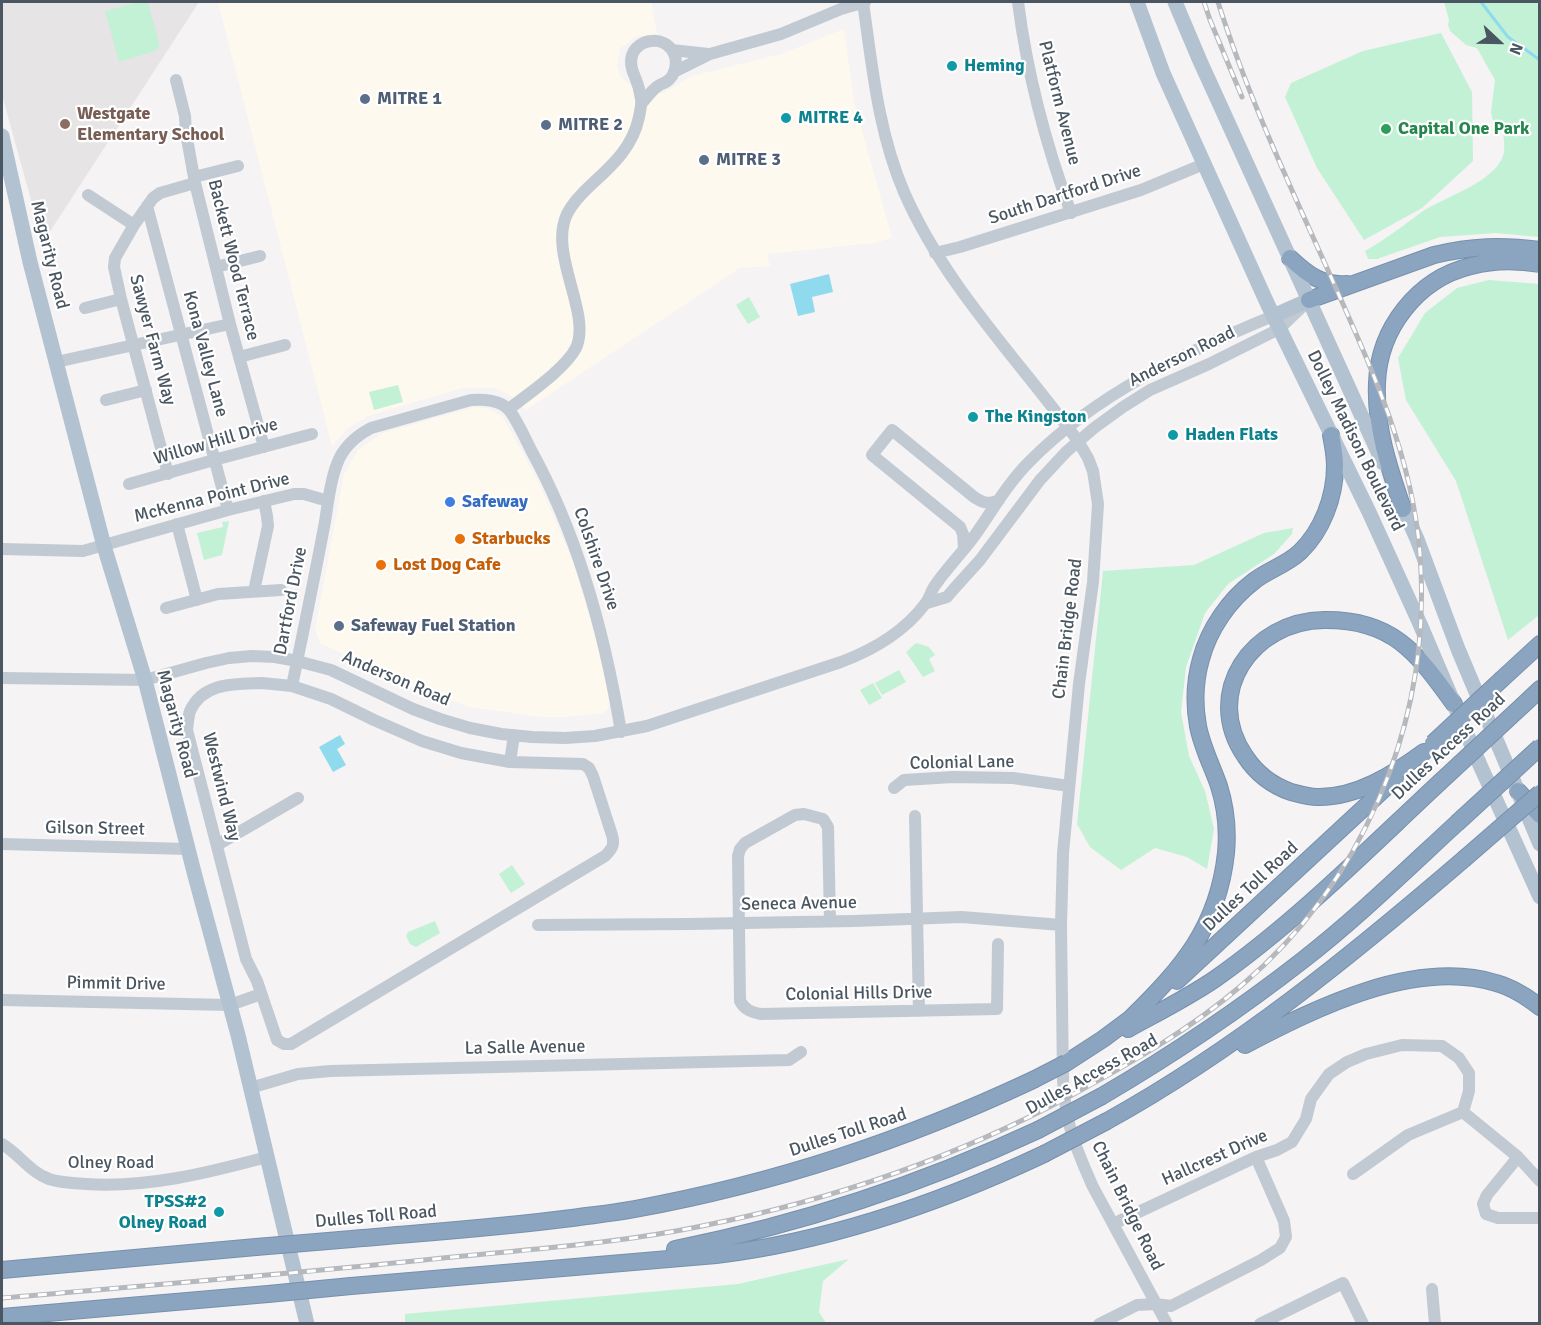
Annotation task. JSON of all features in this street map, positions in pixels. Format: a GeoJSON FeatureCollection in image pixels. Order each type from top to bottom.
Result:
{"type":"FeatureCollection","features":[{"type":"Feature","properties":{"kind":"highway"},"geometry":{"type":"LineString","coordinates":[[1309,300],[1454,250],[1497,246],[1539,250]]}},
{"type":"Feature","properties":{"kind":"highway"},"geometry":{"type":"LineString","coordinates":[[1290,258],[1306,273],[1324,282],[1335,284],[1360,282]]}},
{"type":"Feature","properties":{"kind":"highway"},"geometry":{"type":"LineString","coordinates":[[1403,508],[1389,467],[1377,406],[1378,366],[1389,333],[1398,317],[1418,294],[1455,270],[1495,262],[1518,261],[1539,264]]}},
{"type":"Feature","properties":{"kind":"highway"},"geometry":{"type":"LineString","coordinates":[[1131,1018],[1178,968],[1202,933],[1212,915],[1224,869],[1226,836],[1224,806],[1198,727],[1195,704],[1196,682],[1202,657],[1211,634],[1237,595],[1255,580],[1299,553],[1320,526],[1334,480],[1334,451],[1331,435]]}},
{"type":"Feature","properties":{"kind":"highway"},"geometry":{"type":"LineString","coordinates":[[1429,747],[1383,779],[1344,794],[1318,797],[1301,795],[1280,788],[1250,765],[1233,734],[1230,701],[1235,677],[1253,648],[1267,637],[1301,623],[1335,620],[1374,628],[1389,634],[1408,647],[1454,704]]}},
{"type":"Feature","properties":{"kind":"highway","name":"Dulles Toll Road"},"geometry":{"type":"LineString","coordinates":[[1099,1044],[1189,971],[1539,644]]}},
{"type":"Feature","properties":{"kind":"highway","name":"Dulles Access Road"},"geometry":{"type":"LineString","coordinates":[[1066,1063],[1170,1007],[1213,980],[1254,950],[1295,916],[1539,689]]}},
{"type":"Feature","properties":{"kind":"highway","name":"Dulles Access Road"},"geometry":{"type":"LineString","coordinates":[[574,1266],[680,1248],[812,1216],[896,1189],[992,1151],[1102,1096],[1205,1032],[1304,959],[1356,916],[1539,747]]}},
{"type":"Feature","properties":{"kind":"highway"},"geometry":{"type":"LineString","coordinates":[[1518,791],[1539,815]]}},
{"type":"Feature","properties":{"kind":"highway"},"geometry":{"type":"LineString","coordinates":[[1180,1078],[1248,1033],[1301,994],[1391,921],[1539,793]]}},
{"type":"Feature","properties":{"kind":"highway"},"geometry":{"type":"LineString","coordinates":[[2,1317],[716,1255],[797,1242],[850,1229],[968,1188],[1044,1154],[1251,1041],[1316,1011],[1372,989],[1426,977],[1471,977],[1493,982],[1517,992],[1539,1007]]}},
{"type":"Feature","properties":{"kind":"highway","name":"Dulles Toll Road"},"geometry":{"type":"LineString","coordinates":[[2,1270],[538,1222],[633,1210],[725,1190],[809,1168],[885,1143],[964,1112],[1066,1063]]}},
{"type":"Feature","properties":{"kind":"main road","name":"Dolley Madison Boulevard"},"geometry":{"type":"LineString","coordinates":[[1137,2],[1163,73],[1276,322],[1406,594],[1539,897]]}},
{"type":"Feature","properties":{"kind":"main road","name":"Dolley Madison Boulevard"},"geometry":{"type":"LineString","coordinates":[[1175,2],[1417,539],[1458,650],[1539,843]]}},
{"type":"Feature","properties":{"kind":"main road","name":"Magarity Road"},"geometry":{"type":"LineString","coordinates":[[2,136],[30,261],[104,546],[145,680],[230,1005],[307,1323]]}},
{"type":"Feature","properties":{"kind":"main road"},"geometry":{"type":"LineString","coordinates":[[1276,322],[1309,300]]}},
{"type":"Feature","properties":{"kind":"street"},"geometry":{"type":"LineString","coordinates":[[674,72],[710,54],[781,34],[864,2]]}},
{"type":"Feature","properties":{"kind":"street","name":"Chain Bridge Road"},"geometry":{"type":"LineString","coordinates":[[864,2],[874,81],[888,146],[903,190],[918,223],[935,253],[995,336],[1068,428],[1088,458],[1093,471],[1098,504],[1093,582],[1079,684],[1062,864],[1065,1105],[1070,1129],[1086,1171],[1167,1323]]}},
{"type":"Feature","properties":{"kind":"street","name":"Platform Avenue"},"geometry":{"type":"LineString","coordinates":[[1018,2],[1034,91],[1050,150],[1071,213]]}},
{"type":"Feature","properties":{"kind":"street"},"geometry":{"type":"LineString","coordinates":[[328,501],[336,464],[342,452],[360,434],[371,428],[471,400],[493,401],[508,409],[567,361],[576,348],[579,331],[563,252],[564,223],[573,204],[612,165],[629,144],[636,130],[642,102],[636,78],[630,67],[630,60],[636,48],[641,44],[655,40],[662,42],[672,50],[676,64],[670,78],[642,102]]}},
{"type":"Feature","properties":{"kind":"street"},"geometry":{"type":"LineString","coordinates":[[672,50],[710,54]]}},
{"type":"Feature","properties":{"kind":"street"},"geometry":{"type":"LineString","coordinates":[[636,78],[646,85],[658,86]]}},
{"type":"Feature","properties":{"kind":"street","name":"Backett Wood Terrace"},"geometry":{"type":"LineString","coordinates":[[176,80],[185,116],[194,180],[264,447]]}},
{"type":"Feature","properties":{"kind":"street","name":"South Dartford Drive"},"geometry":{"type":"LineString","coordinates":[[935,253],[1141,190],[1204,164]]}},
{"type":"Feature","properties":{"kind":"street","name":"Sawyer Farm Way"},"geometry":{"type":"LineString","coordinates":[[168,474],[121,299],[114,267],[116,258],[134,225],[147,206],[160,193],[238,166]]}},
{"type":"Feature","properties":{"kind":"street"},"geometry":{"type":"LineString","coordinates":[[88,195],[134,225]]}},
{"type":"Feature","properties":{"kind":"street","name":"Kona Valley Lane"},"geometry":{"type":"LineString","coordinates":[[147,206],[228,510]]}},
{"type":"Feature","properties":{"kind":"street"},"geometry":{"type":"LineString","coordinates":[[216,267],[260,256]]}},
{"type":"Feature","properties":{"kind":"street"},"geometry":{"type":"LineString","coordinates":[[85,308],[121,299]]}},
{"type":"Feature","properties":{"kind":"street","name":"Anderson Road"},"geometry":{"type":"LineString","coordinates":[[2,678],[145,680],[229,658],[275,657],[319,666],[342,674],[413,709],[470,728],[514,735],[565,738],[621,732],[647,726],[831,666],[859,655],[894,635],[927,603],[934,585],[1017,476],[1030,461],[1068,428],[1145,375],[1276,322]]}},
{"type":"Feature","properties":{"kind":"street","name":"Anderson Road"},"geometry":{"type":"LineString","coordinates":[[927,603],[946,597],[964,578],[1040,480],[1077,441],[1150,390],[1209,364],[1276,322]]}},
{"type":"Feature","properties":{"kind":"street"},"geometry":{"type":"LineString","coordinates":[[56,362],[230,324]]}},
{"type":"Feature","properties":{"kind":"street"},"geometry":{"type":"LineString","coordinates":[[239,357],[285,345]]}},
{"type":"Feature","properties":{"kind":"street"},"geometry":{"type":"LineString","coordinates":[[106,400],[146,390]]}},
{"type":"Feature","properties":{"kind":"street","name":"Colshire Drive"},"geometry":{"type":"LineString","coordinates":[[508,409],[544,473],[579,560],[605,647],[621,732]]}},
{"type":"Feature","properties":{"kind":"street"},"geometry":{"type":"LineString","coordinates":[[964,548],[960,527],[872,455],[892,430],[974,497],[982,502],[999,501]]}},
{"type":"Feature","properties":{"kind":"street","name":"Willow Hill Drive"},"geometry":{"type":"LineString","coordinates":[[129,484],[312,434]]}},
{"type":"Feature","properties":{"kind":"street","name":"McKenna Point Drive"},"geometry":{"type":"LineString","coordinates":[[2,549],[84,551],[228,510],[294,494],[304,494],[328,501]]}},
{"type":"Feature","properties":{"kind":"street"},"geometry":{"type":"LineString","coordinates":[[254,591],[268,526],[264,501]]}},
{"type":"Feature","properties":{"kind":"street","name":"Dartford Drive"},"geometry":{"type":"LineString","coordinates":[[292,686],[328,501]]}},
{"type":"Feature","properties":{"kind":"street"},"geometry":{"type":"LineString","coordinates":[[177,524],[197,600]]}},
{"type":"Feature","properties":{"kind":"street"},"geometry":{"type":"LineString","coordinates":[[166,608],[218,594],[281,590]]}},
{"type":"Feature","properties":{"kind":"street","name":"Westwind Way"},"geometry":{"type":"LineString","coordinates":[[262,683],[292,686],[331,699],[422,741],[461,753],[510,762],[575,763],[589,768],[614,842],[612,850],[291,1044],[284,1044],[277,1040],[258,981],[246,959],[187,730],[189,713],[199,697],[214,688],[230,685],[262,683]]}},
{"type":"Feature","properties":{"kind":"street"},"geometry":{"type":"LineString","coordinates":[[510,762],[514,735]]}},
{"type":"Feature","properties":{"kind":"street","name":"Colonial Lane"},"geometry":{"type":"LineString","coordinates":[[894,788],[904,780],[953,777],[1013,778],[1069,786]]}},
{"type":"Feature","properties":{"kind":"street"},"geometry":{"type":"LineString","coordinates":[[217,845],[298,798]]}},
{"type":"Feature","properties":{"kind":"street","name":"Colonial Hills Drive"},"geometry":{"type":"LineString","coordinates":[[830,921],[828,827],[824,819],[804,814],[795,815],[745,843],[738,856],[740,1001],[744,1008],[752,1013],[997,1009],[998,944]]}},
{"type":"Feature","properties":{"kind":"street"},"geometry":{"type":"LineString","coordinates":[[915,816],[919,1011]]}},
{"type":"Feature","properties":{"kind":"street","name":"Gilson Street"},"geometry":{"type":"LineString","coordinates":[[2,844],[188,849]]}},
{"type":"Feature","properties":{"kind":"street","name":"Seneca Avenue"},"geometry":{"type":"LineString","coordinates":[[538,925],[978,917],[1061,925]]}},
{"type":"Feature","properties":{"kind":"street"},"geometry":{"type":"LineString","coordinates":[[230,1005],[261,994]]}},
{"type":"Feature","properties":{"kind":"street","name":"Pimmit Drive"},"geometry":{"type":"LineString","coordinates":[[2,1000],[230,1005]]}},
{"type":"Feature","properties":{"kind":"street","name":"Hallcrest Drive"},"geometry":{"type":"LineString","coordinates":[[1113,1224],[1292,1142],[1306,1119],[1311,1099],[1329,1074],[1347,1062],[1366,1054],[1402,1045],[1442,1046],[1459,1058],[1469,1073],[1469,1091],[1464,1112]]}},
{"type":"Feature","properties":{"kind":"street","name":"La Salle Avenue"},"geometry":{"type":"LineString","coordinates":[[250,1088],[298,1074],[330,1071],[789,1060],[801,1052]]}},
{"type":"Feature","properties":{"kind":"street"},"geometry":{"type":"LineString","coordinates":[[1353,1174],[1408,1135],[1464,1112],[1518,1157],[1539,1181]]}},
{"type":"Feature","properties":{"kind":"street","name":"Olney Road"},"geometry":{"type":"LineString","coordinates":[[2,1144],[36,1172],[48,1178],[62,1182],[96,1184],[143,1184],[170,1180],[267,1158]]}},
{"type":"Feature","properties":{"kind":"street"},"geometry":{"type":"LineString","coordinates":[[1099,1323],[1137,1305],[1171,1306],[1280,1248],[1286,1237],[1284,1221],[1256,1157]]}},
{"type":"Feature","properties":{"kind":"street"},"geometry":{"type":"LineString","coordinates":[[1518,1157],[1487,1195],[1483,1204],[1486,1214],[1498,1218],[1539,1218]]}},
{"type":"Feature","properties":{"kind":"street"},"geometry":{"type":"LineString","coordinates":[[1260,1323],[1343,1283],[1364,1323]]}},
{"type":"Feature","properties":{"kind":"street"},"geometry":{"type":"LineString","coordinates":[[1432,1289],[1435,1323]]}},
{"type":"Feature","properties":{"kind":"street","name":"Chain Bridge Road"},"geometry":{"type":"LineString","coordinates":[[1156,1304],[1158,1323]]}},
{"type":"Feature","properties":{"kind":"shaded area","name":"Westgate Elementary School"},"geometry":{"type":"Polygon","coordinates":[[[2,2],[199,2],[49,233],[41,236],[2,95],[2,2]]]}},
{"type":"Feature","properties":{"kind":"shaded area"},"geometry":{"type":"Polygon","coordinates":[[[218,2],[651,2],[657,34],[635,37],[620,49],[617,67],[621,77],[636,90],[648,94],[663,93],[692,76],[784,53],[844,29],[854,102],[892,238],[874,243],[767,254],[770,266],[740,268],[526,410],[510,395],[494,388],[462,388],[368,416],[348,428],[332,446],[218,2]]]}},
{"type":"Feature","properties":{"kind":"shaded area"},"geometry":{"type":"Polygon","coordinates":[[[475,407],[489,409],[503,417],[539,483],[572,559],[597,641],[610,699],[608,709],[603,713],[542,717],[470,707],[414,688],[320,643],[315,630],[344,474],[358,450],[380,434],[475,407]]]}},
{"type":"Feature","properties":{"kind":"green space"},"geometry":{"type":"Polygon","coordinates":[[[139,2],[148,2],[159,47],[155,51],[119,62],[105,11],[139,2]]]}},
{"type":"Feature","properties":{"kind":"green space"},"geometry":{"type":"Polygon","coordinates":[[[1444,2],[1539,2],[1539,237],[1496,233],[1440,237],[1377,259],[1368,259],[1365,251],[1423,211],[1490,174],[1504,153],[1503,128],[1493,122],[1491,112],[1495,80],[1477,48],[1466,45],[1450,31],[1444,2]]]}},
{"type":"Feature","properties":{"kind":"green space","name":"Capital One Park"},"geometry":{"type":"Polygon","coordinates":[[[1441,33],[1472,92],[1473,161],[1422,208],[1364,240],[1317,168],[1285,97],[1291,83],[1363,51],[1441,33]]]}},
{"type":"Feature","properties":{"kind":"green space"},"geometry":{"type":"Polygon","coordinates":[[[1489,280],[1539,284],[1539,615],[1508,640],[1456,481],[1406,400],[1398,358],[1425,313],[1457,288],[1489,280]]]}},
{"type":"Feature","properties":{"kind":"green space"},"geometry":{"type":"Polygon","coordinates":[[[749,297],[760,317],[748,324],[736,305],[749,297]]]}},
{"type":"Feature","properties":{"kind":"green space"},"geometry":{"type":"Polygon","coordinates":[[[398,385],[403,402],[374,410],[369,392],[398,385]]]}},
{"type":"Feature","properties":{"kind":"green space"},"geometry":{"type":"Polygon","coordinates":[[[229,521],[222,555],[204,560],[197,533],[223,527],[222,522],[229,521]]]}},
{"type":"Feature","properties":{"kind":"green space"},"geometry":{"type":"Polygon","coordinates":[[[1293,528],[1292,534],[1274,554],[1228,584],[1205,613],[1186,667],[1181,712],[1189,756],[1205,791],[1214,829],[1207,869],[1187,857],[1155,848],[1121,870],[1090,847],[1077,824],[1103,571],[1194,565],[1264,533],[1293,528]]]}},
{"type":"Feature","properties":{"kind":"green space"},"geometry":{"type":"Polygon","coordinates":[[[916,643],[929,647],[935,655],[929,659],[935,671],[923,677],[906,652],[916,643]]]}},
{"type":"Feature","properties":{"kind":"green space"},"geometry":{"type":"Polygon","coordinates":[[[899,670],[906,682],[882,695],[875,683],[899,670]]]}},
{"type":"Feature","properties":{"kind":"green space"},"geometry":{"type":"Polygon","coordinates":[[[873,683],[882,698],[869,705],[860,690],[873,683]]]}},
{"type":"Feature","properties":{"kind":"green space"},"geometry":{"type":"Polygon","coordinates":[[[512,865],[525,884],[511,893],[499,874],[512,865]]]}},
{"type":"Feature","properties":{"kind":"green space"},"geometry":{"type":"Polygon","coordinates":[[[435,921],[440,933],[416,947],[410,944],[406,936],[408,932],[435,921]]]}},
{"type":"Feature","properties":{"kind":"green space"},"geometry":{"type":"Polygon","coordinates":[[[849,1259],[823,1281],[819,1312],[826,1323],[405,1323],[405,1314],[738,1284],[849,1259]]]}},
{"type":"Feature","properties":{"kind":"water"},"geometry":{"type":"Polygon","coordinates":[[[829,274],[833,292],[812,297],[815,312],[798,316],[790,284],[829,274]]]}},
{"type":"Feature","properties":{"kind":"water"},"geometry":{"type":"Polygon","coordinates":[[[340,735],[345,744],[337,749],[346,765],[333,772],[319,747],[340,735]]]}},
{"type":"Feature","properties":{"kind":"waterway"},"geometry":{"type":"LineString","coordinates":[[1481,2],[1508,37],[1540,60]]}},
{"type":"Feature","properties":{"kind":"railway"},"geometry":{"type":"LineString","coordinates":[[1204,2],[1242,97]]}},
{"type":"Feature","properties":{"kind":"railway"},"geometry":{"type":"LineString","coordinates":[[2,1298],[284,1274],[578,1245],[671,1232],[798,1203],[845,1190],[938,1157],[1028,1118],[1072,1095],[1181,1031],[1242,985],[1284,945],[1321,900],[1353,851],[1379,799],[1399,745],[1413,688],[1420,630],[1421,572],[1418,532],[1411,494],[1391,421],[1363,349],[1256,107],[1218,2]]}},
{"type":"Feature","properties":{"kind":"place","name":"Heming"},"geometry":{"type":"Point","coordinates":[952,66]}},
{"type":"Feature","properties":{"kind":"place","name":"MITRE 1"},"geometry":{"type":"Point","coordinates":[365,99]}},
{"type":"Feature","properties":{"kind":"place","name":"MITRE 4"},"geometry":{"type":"Point","coordinates":[786,118]}},
{"type":"Feature","properties":{"kind":"place","name":"Westgate Elementary School"},"geometry":{"type":"Point","coordinates":[65,124]}},
{"type":"Feature","properties":{"kind":"place","name":"MITRE 2"},"geometry":{"type":"Point","coordinates":[546,125]}},
{"type":"Feature","properties":{"kind":"place","name":"Capital One Park"},"geometry":{"type":"Point","coordinates":[1386,129]}},
{"type":"Feature","properties":{"kind":"place","name":"MITRE 3"},"geometry":{"type":"Point","coordinates":[704,160]}},
{"type":"Feature","properties":{"kind":"place","name":"The Kingston"},"geometry":{"type":"Point","coordinates":[973,417]}},
{"type":"Feature","properties":{"kind":"place","name":"Haden Flats"},"geometry":{"type":"Point","coordinates":[1173,435]}},
{"type":"Feature","properties":{"kind":"place","name":"Safeway"},"geometry":{"type":"Point","coordinates":[450,502]}},
{"type":"Feature","properties":{"kind":"place","name":"Starbucks"},"geometry":{"type":"Point","coordinates":[460,539]}},
{"type":"Feature","properties":{"kind":"place","name":"Lost Dog Cafe"},"geometry":{"type":"Point","coordinates":[381,565]}},
{"type":"Feature","properties":{"kind":"place","name":"Safeway Fuel Station"},"geometry":{"type":"Point","coordinates":[339,626]}},
{"type":"Feature","properties":{"kind":"place","name":"TPSS#2 Olney Road"},"geometry":{"type":"Point","coordinates":[219,1212]}}]}
